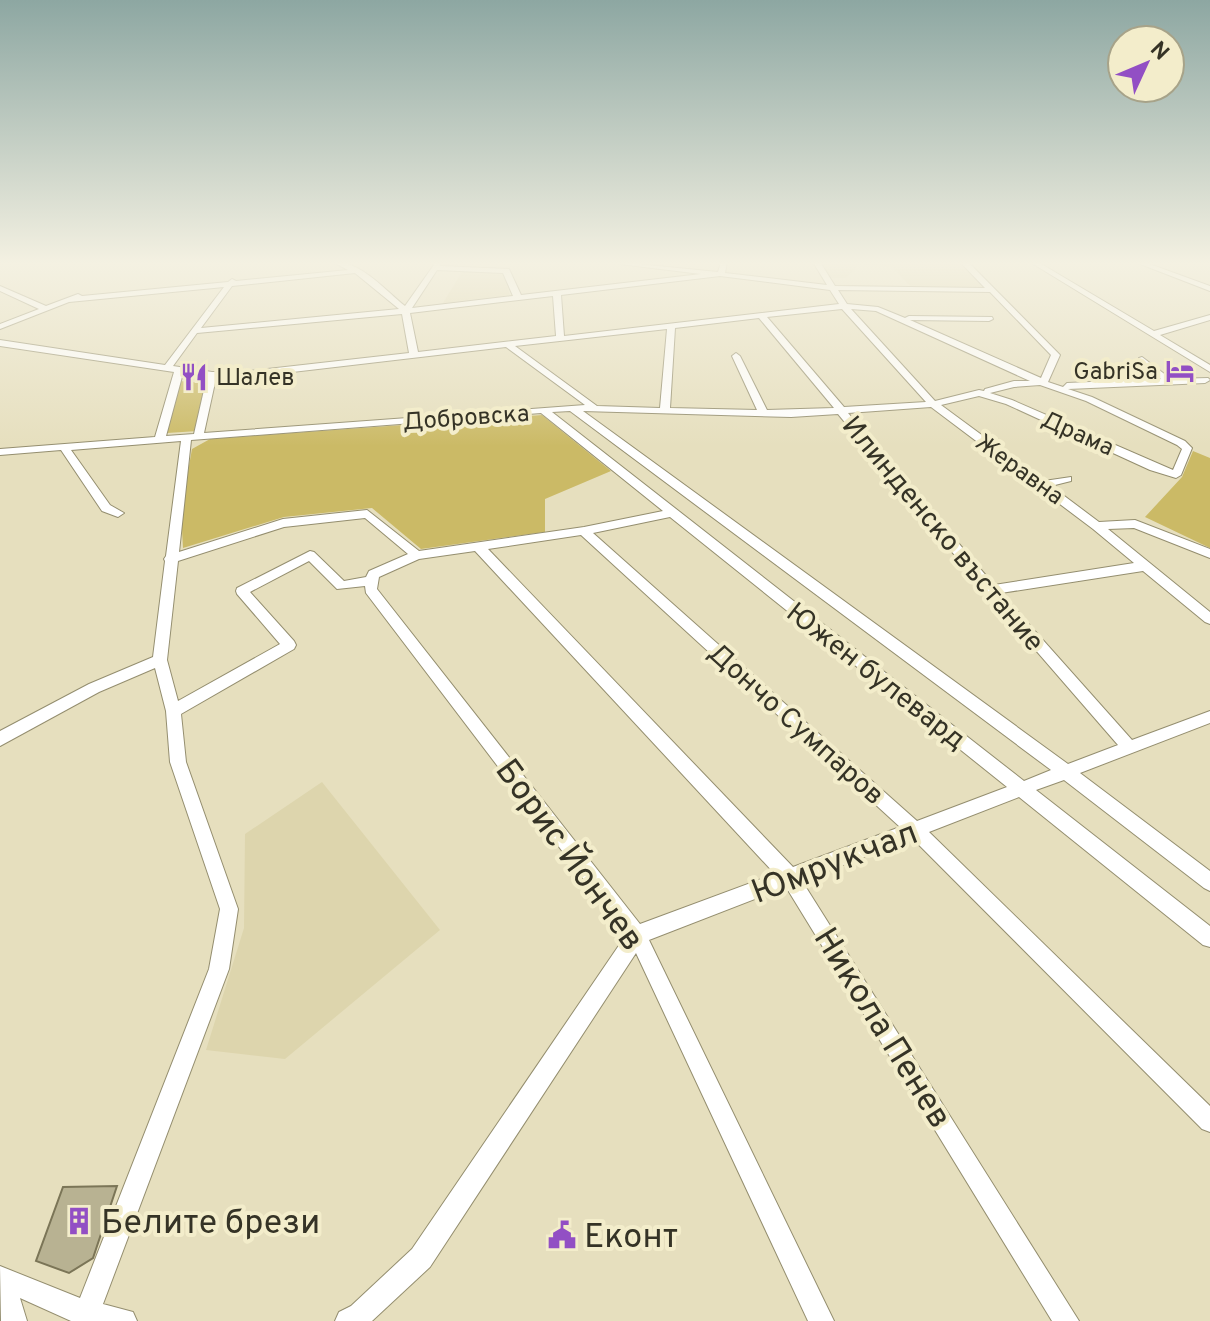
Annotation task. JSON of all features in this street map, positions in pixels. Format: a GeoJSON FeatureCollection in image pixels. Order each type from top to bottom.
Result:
{"type":"FeatureCollection","features":[{"type":"Feature","properties":{"kind":"street"},"geometry":{"type":"LineString","coordinates":[[160,439],[174,369],[200,324]]}},
{"type":"Feature","properties":{"kind":"street"},"geometry":{"type":"LineString","coordinates":[[194,331],[272,324]]}},
{"type":"Feature","properties":{"kind":"street"},"geometry":{"type":"LineString","coordinates":[[408,324],[414,356]]}},
{"type":"Feature","properties":{"kind":"street"},"geometry":{"type":"LineString","coordinates":[[559,324],[560,338]]}},
{"type":"Feature","properties":{"kind":"street"},"geometry":{"type":"LineString","coordinates":[[0,343],[212,375],[241,375],[690,324]]}},
{"type":"Feature","properties":{"kind":"street","name":"Илинденско въстание"},"geometry":{"type":"LineString","coordinates":[[768,324],[991,590],[1130,748]]}},
{"type":"Feature","properties":{"kind":"street","name":"Жеравна"},"geometry":{"type":"LineString","coordinates":[[860,324],[933,404],[1097,526],[1210,619]]}},
{"type":"Feature","properties":{"kind":"street"},"geometry":{"type":"LineString","coordinates":[[913,324],[1043,383]]}},
{"type":"Feature","properties":{"kind":"street"},"geometry":{"type":"LineString","coordinates":[[1026,324],[1056,355],[1043,383]]}},
{"type":"Feature","properties":{"kind":"street"},"geometry":{"type":"LineString","coordinates":[[1137,324],[1210,369]]}},
{"type":"Feature","properties":{"kind":"street"},"geometry":{"type":"LineString","coordinates":[[1152,324],[1210,359]]}},
{"type":"Feature","properties":{"kind":"street"},"geometry":{"type":"LineString","coordinates":[[1154,334],[1189,324]]}},
{"type":"Feature","properties":{"kind":"street"},"geometry":{"type":"LineString","coordinates":[[665,410],[671,326]]}},
{"type":"Feature","properties":{"kind":"street"},"geometry":{"type":"LineString","coordinates":[[507,344],[593,407]]}},
{"type":"Feature","properties":{"kind":"street"},"geometry":{"type":"LineString","coordinates":[[736,356],[763,413]]}},
{"type":"Feature","properties":{"kind":"street"},"geometry":{"type":"LineString","coordinates":[[1142,360],[1171,383]]}},
{"type":"Feature","properties":{"kind":"street"},"geometry":{"type":"LineString","coordinates":[[85,1317],[219,969],[229,909],[178,762],[173,711],[160,660],[170,559],[192,437],[212,375]]}},
{"type":"Feature","properties":{"kind":"street"},"geometry":{"type":"LineString","coordinates":[[983,392],[1014,384],[1043,383],[1075,387],[1205,380]]}},
{"type":"Feature","properties":{"kind":"street","name":"Драма"},"geometry":{"type":"LineString","coordinates":[[983,392],[1176,475],[1187,448],[1181,443],[1089,399],[1043,383]]}},
{"type":"Feature","properties":{"kind":"street","name":"Добровска"},"geometry":{"type":"LineString","coordinates":[[0,452],[572,408],[763,413],[839,410],[933,404],[983,392]]}},
{"type":"Feature","properties":{"kind":"street"},"geometry":{"type":"LineString","coordinates":[[572,408],[1060,774],[1210,882]]}},
{"type":"Feature","properties":{"kind":"street","name":"Южен булевард"},"geometry":{"type":"LineString","coordinates":[[544,411],[1026,788],[1210,938]]}},
{"type":"Feature","properties":{"kind":"street"},"geometry":{"type":"LineString","coordinates":[[63,446],[106,508],[118,513]]}},
{"type":"Feature","properties":{"kind":"street"},"geometry":{"type":"LineString","coordinates":[[1043,485],[1067,479]]}},
{"type":"Feature","properties":{"kind":"street"},"geometry":{"type":"LineString","coordinates":[[173,711],[289,645],[242,591],[310,555],[341,586],[371,581],[373,574],[417,555],[584,531],[673,513]]}},
{"type":"Feature","properties":{"kind":"street"},"geometry":{"type":"LineString","coordinates":[[170,559],[283,523],[367,514],[417,555]]}},
{"type":"Feature","properties":{"kind":"street"},"geometry":{"type":"LineString","coordinates":[[1097,526],[1117,522],[1135,524],[1210,554]]}},
{"type":"Feature","properties":{"kind":"street","name":"Дончо Сумпаров"},"geometry":{"type":"LineString","coordinates":[[584,531],[915,830],[1210,1121]]}},
{"type":"Feature","properties":{"kind":"street","name":"Никола Пенев"},"geometry":{"type":"LineString","coordinates":[[477,545],[790,877],[1066,1321]]}},
{"type":"Feature","properties":{"kind":"street"},"geometry":{"type":"LineString","coordinates":[[991,590],[1145,566]]}},
{"type":"Feature","properties":{"kind":"street","name":"Борис Йончев"},"geometry":{"type":"LineString","coordinates":[[371,581],[371,590],[637,935],[821,1321]]}},
{"type":"Feature","properties":{"kind":"street"},"geometry":{"type":"LineString","coordinates":[[0,739],[94,688],[160,660]]}},
{"type":"Feature","properties":{"kind":"street"},"geometry":{"type":"LineString","coordinates":[[1060,774],[1210,717]]}},
{"type":"Feature","properties":{"kind":"street","name":"Юмрукчал"},"geometry":{"type":"LineString","coordinates":[[637,935],[1060,774]]}},
{"type":"Feature","properties":{"kind":"street"},"geometry":{"type":"LineString","coordinates":[[348,1321],[360,1315],[421,1258],[637,935]]}},
{"type":"Feature","properties":{"kind":"street"},"geometry":{"type":"LineString","coordinates":[[0,1278],[85,1317],[124,1321]]}},
{"type":"Feature","properties":{"kind":"street"},"geometry":{"type":"LineString","coordinates":[[0,1278],[14,1321]]}},
{"type":"Feature","properties":{"kind":"shaded area"},"geometry":{"type":"Polygon","coordinates":[[[179,381],[206,383],[198,431],[167,433],[179,381]]]}},
{"type":"Feature","properties":{"kind":"shaded area"},"geometry":{"type":"Polygon","coordinates":[[[542,415],[611,471],[545,499],[545,532],[421,549],[372,508],[284,517],[183,548],[181,511],[192,449],[210,439],[542,415]]]}},
{"type":"Feature","properties":{"kind":"shaded area"},"geometry":{"type":"Polygon","coordinates":[[[1193,451],[1210,458],[1210,548],[1145,517],[1182,477],[1193,451]]]}},
{"type":"Feature","properties":{"kind":"shaded area"},"geometry":{"type":"Polygon","coordinates":[[[322,782],[440,930],[285,1059],[206,1050],[244,928],[245,834],[322,782]]]}},
{"type":"Feature","properties":{"kind":"building","name":"Белите брези"},"geometry":{"type":"Polygon","coordinates":[[[117,1186],[93,1258],[69,1273],[36,1261],[63,1187],[117,1186]]]}},
{"type":"Feature","properties":{"kind":"place","name":"GabriSa"},"geometry":{"type":"Point","coordinates":[1180,371]}},
{"type":"Feature","properties":{"kind":"place","name":"Шалев"},"geometry":{"type":"Point","coordinates":[194,377]}},
{"type":"Feature","properties":{"kind":"place","name":"Белите брези"},"geometry":{"type":"Point","coordinates":[79,1221]}},
{"type":"Feature","properties":{"kind":"place","name":"Еконт"},"geometry":{"type":"Point","coordinates":[562,1235]}}]}
